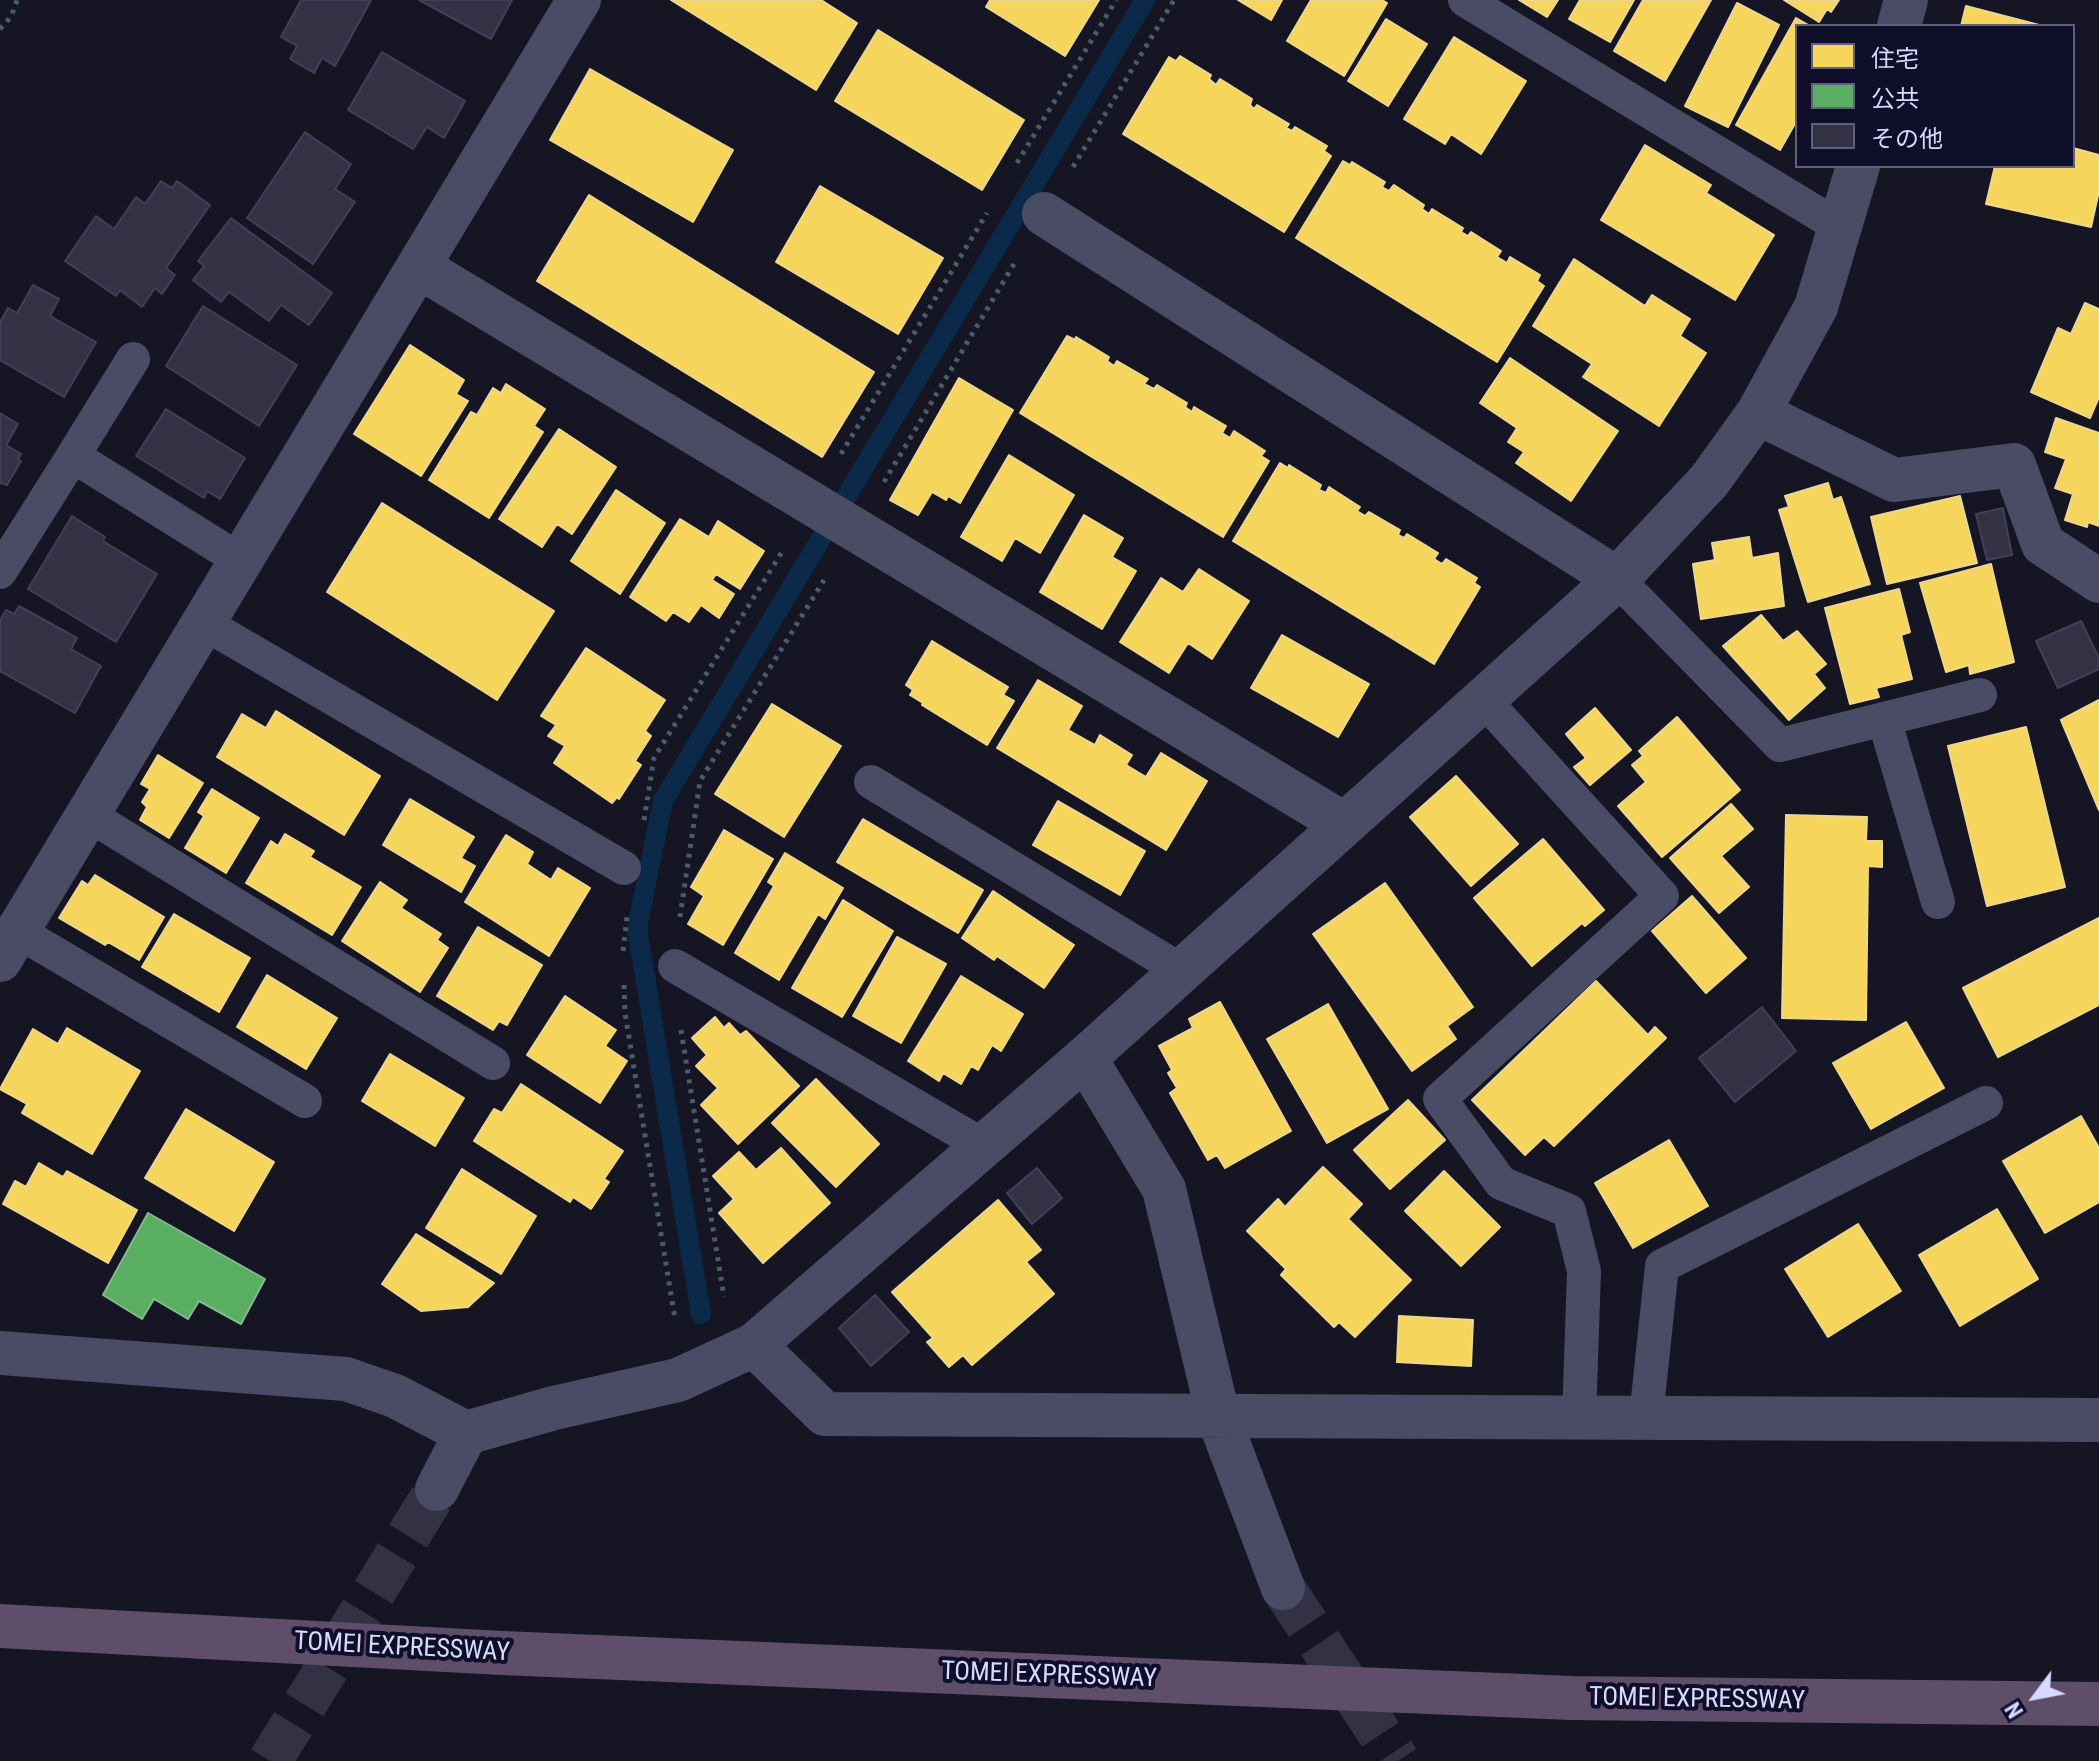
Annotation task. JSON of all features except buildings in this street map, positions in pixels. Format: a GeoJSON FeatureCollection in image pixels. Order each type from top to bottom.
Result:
{"type":"FeatureCollection","features":[{"type":"Feature","properties":{"kind":"highway","name":"TOMEI EXPRESSWAY"},"geometry":{"type":"LineString","coordinates":[[0,1626],[502,1653],[1571,1698],[2099,1704]]}},
{"type":"Feature","properties":{"kind":"street"},"geometry":{"type":"LineString","coordinates":[[9,945],[579,0]]}},
{"type":"Feature","properties":{"kind":"street"},"geometry":{"type":"LineString","coordinates":[[1900,24],[1906,0]]}},
{"type":"Feature","properties":{"kind":"street"},"geometry":{"type":"LineString","coordinates":[[0,1353],[346,1379],[395,1396],[466,1433],[554,1408],[678,1380],[754,1345],[1085,1058],[1617,579],[1709,481],[1758,413],[1816,307],[1857,168]]}},
{"type":"Feature","properties":{"kind":"street"},"geometry":{"type":"LineString","coordinates":[[1044,214],[1617,579]]}},
{"type":"Feature","properties":{"kind":"street"},"geometry":{"type":"LineString","coordinates":[[419,267],[1344,824]]}},
{"type":"Feature","properties":{"kind":"street"},"geometry":{"type":"LineString","coordinates":[[1758,413],[1894,480],[2014,465],[2043,544],[2099,581]]}},
{"type":"Feature","properties":{"kind":"street"},"geometry":{"type":"LineString","coordinates":[[1085,1058],[1164,1189],[1219,1419],[1283,1588]]}},
{"type":"Feature","properties":{"kind":"street"},"geometry":{"type":"LineString","coordinates":[[754,1345],[825,1414],[1219,1419],[1646,1417],[2099,1420]]}},
{"type":"Feature","properties":{"kind":"street"},"geometry":{"type":"LineString","coordinates":[[437,1489],[466,1433]]}},
{"type":"Feature","properties":{"kind":"lane"},"geometry":{"type":"LineString","coordinates":[[1465,0],[1840,227]]}},
{"type":"Feature","properties":{"kind":"lane"},"geometry":{"type":"LineString","coordinates":[[0,572],[133,359]]}},
{"type":"Feature","properties":{"kind":"lane"},"geometry":{"type":"LineString","coordinates":[[73,456],[240,560]]}},
{"type":"Feature","properties":{"kind":"lane"},"geometry":{"type":"LineString","coordinates":[[1617,579],[1780,745],[1980,695]]}},
{"type":"Feature","properties":{"kind":"lane"},"geometry":{"type":"LineString","coordinates":[[202,622],[624,868]]}},
{"type":"Feature","properties":{"kind":"lane"},"geometry":{"type":"LineString","coordinates":[[1483,699],[1662,896],[1440,1099],[1501,1183],[1569,1211],[1584,1271],[1579,1418]]}},
{"type":"Feature","properties":{"kind":"lane"},"geometry":{"type":"LineString","coordinates":[[1884,719],[1938,902]]}},
{"type":"Feature","properties":{"kind":"lane"},"geometry":{"type":"LineString","coordinates":[[871,782],[1182,971]]}},
{"type":"Feature","properties":{"kind":"lane"},"geometry":{"type":"LineString","coordinates":[[87,814],[493,1063]]}},
{"type":"Feature","properties":{"kind":"lane"},"geometry":{"type":"LineString","coordinates":[[9,945],[305,1101]]}},
{"type":"Feature","properties":{"kind":"lane"},"geometry":{"type":"LineString","coordinates":[[675,966],[984,1146]]}},
{"type":"Feature","properties":{"kind":"lane"},"geometry":{"type":"LineString","coordinates":[[1646,1417],[1662,1266],[1986,1103]]}},
{"type":"Feature","properties":{"kind":"path"},"geometry":{"type":"LineString","coordinates":[[0,29],[11,17],[17,0]]}},
{"type":"Feature","properties":{"kind":"path"},"geometry":{"type":"LineString","coordinates":[[1015,166],[1116,0]]}},
{"type":"Feature","properties":{"kind":"path"},"geometry":{"type":"LineString","coordinates":[[644,821],[654,758],[991,206]]}},
{"type":"Feature","properties":{"kind":"path"},"geometry":{"type":"LineString","coordinates":[[725,1307],[676,998],[675,945],[700,781],[856,528]]}},
{"type":"Feature","properties":{"kind":"path"},"geometry":{"type":"LineString","coordinates":[[623,958],[628,914]]}},
{"type":"Feature","properties":{"kind":"path"},"geometry":{"type":"LineString","coordinates":[[624,972],[625,1013],[676,1321]]}},
{"type":"Feature","properties":{"kind":"waterway"},"geometry":{"type":"LineString","coordinates":[[701,1314],[637,928],[663,801],[1145,0]]}},
{"type":"Feature","properties":{"kind":"tunnel"},"geometry":{"type":"LineString","coordinates":[[270,1761],[437,1489]]}},
{"type":"Feature","properties":{"kind":"tunnel"},"geometry":{"type":"LineString","coordinates":[[1283,1588],[1398,1761]]}}]}
